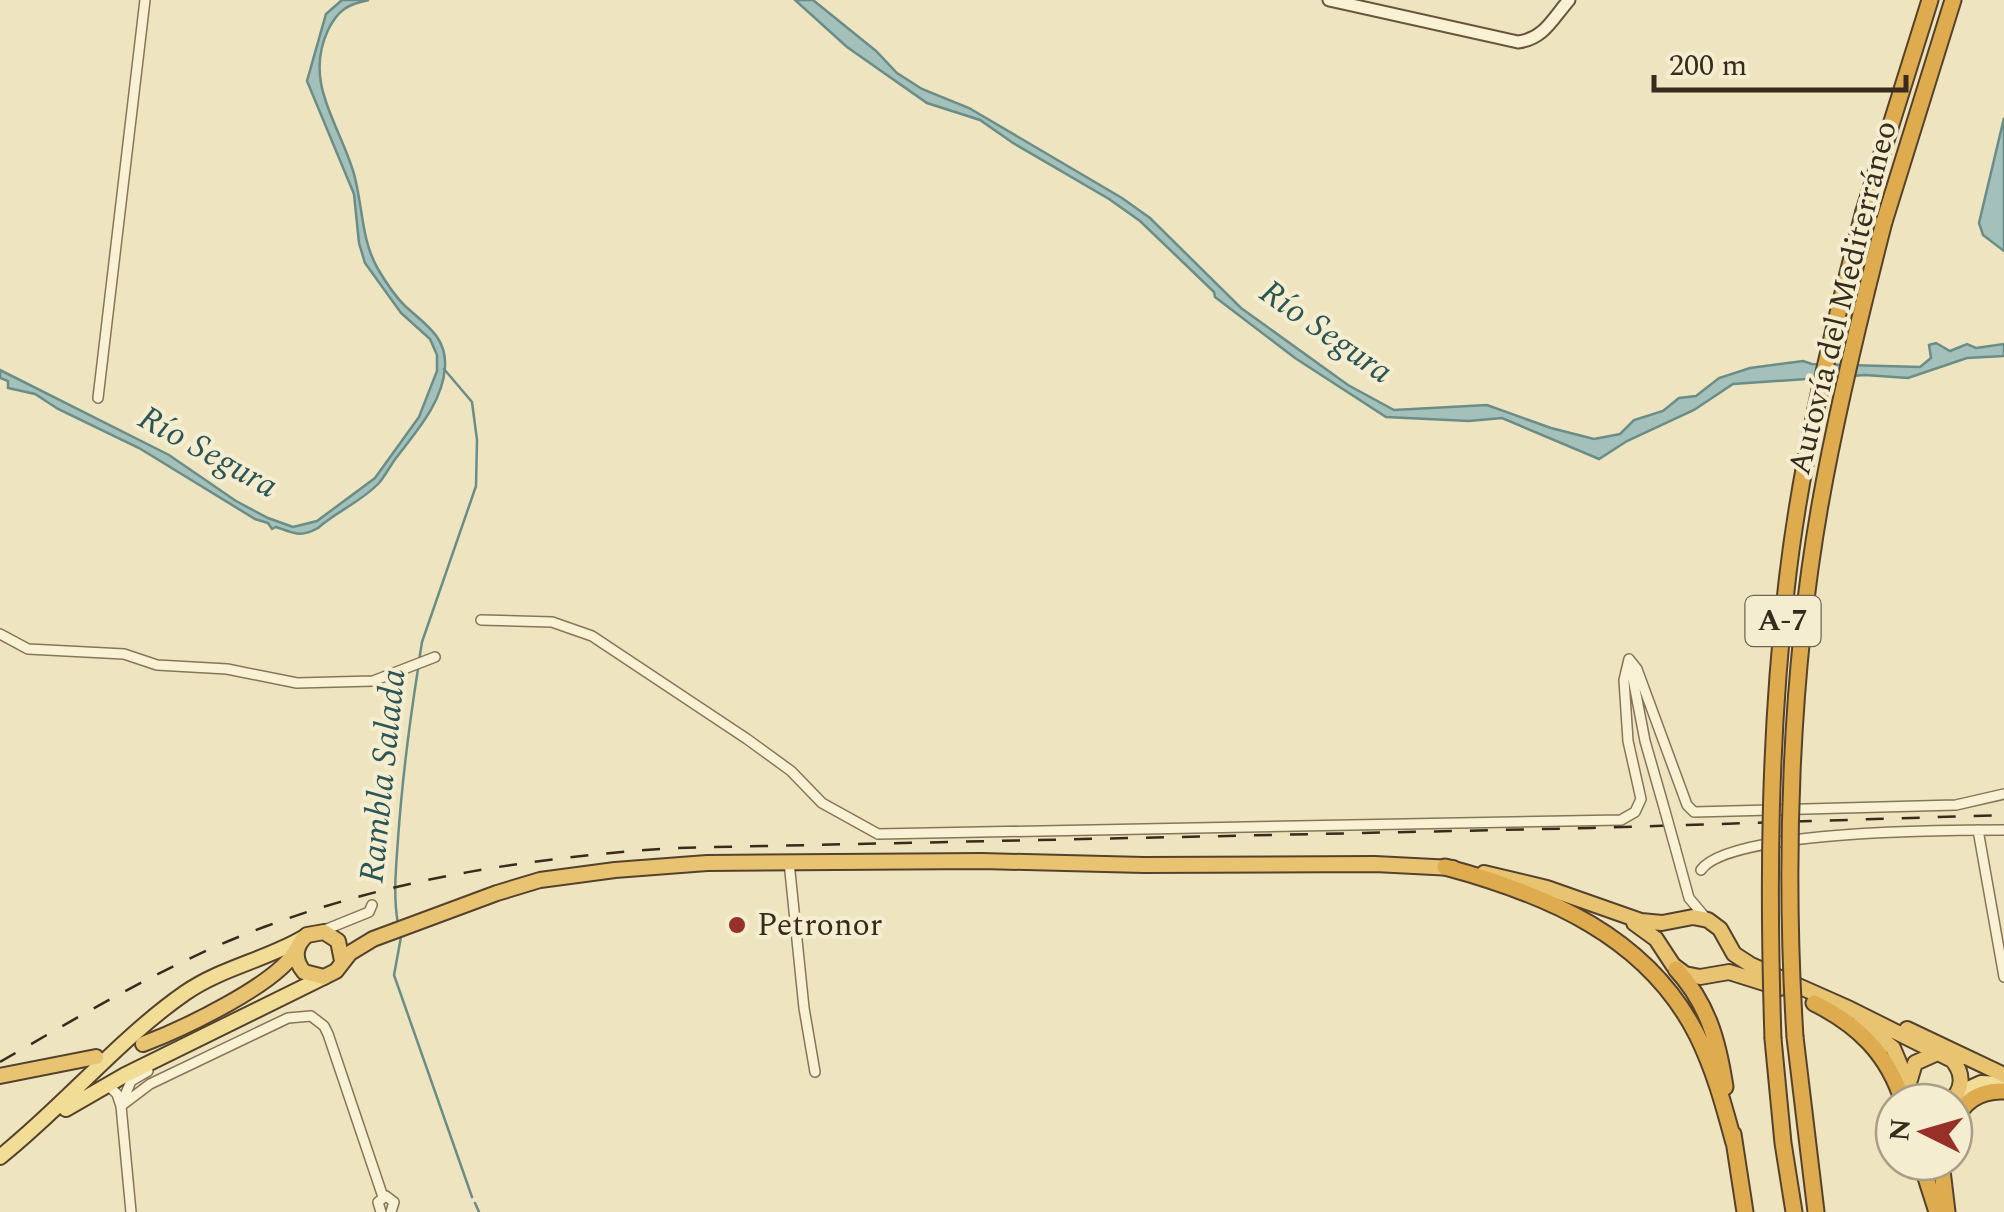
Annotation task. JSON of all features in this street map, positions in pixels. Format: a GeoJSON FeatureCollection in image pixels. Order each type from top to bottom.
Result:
{"type":"FeatureCollection","features":[{"type":"Feature","properties":{"kind":"highway","name":"Autovía del Mediterráneo"},"geometry":{"type":"LineString","coordinates":[[1794,1212],[1773,1039],[1769,836],[1786,591],[1811,431],[1864,212],[1930,0]]}},
{"type":"Feature","properties":{"kind":"highway","name":"Autovía del Mediterráneo"},"geometry":{"type":"LineString","coordinates":[[1816,1212],[1795,1038],[1790,901],[1802,647],[1830,451],[1884,222],[1953,0]]}},
{"type":"Feature","properties":{"kind":"highway"},"geometry":{"type":"LineString","coordinates":[[266,981],[298,975],[317,977],[336,971],[342,961],[379,937],[512,888],[553,878],[670,865],[1018,861],[1159,866],[1445,867],[1546,888],[1622,916],[1656,923],[1708,920],[1720,929],[1734,954],[1751,965],[1952,1060],[1959,1069],[1961,1082]]}},
{"type":"Feature","properties":{"kind":"highway"},"geometry":{"type":"LineString","coordinates":[[1445,867],[1496,882],[1576,914],[1642,961],[1674,998],[1696,1032],[1734,1143]]}},
{"type":"Feature","properties":{"kind":"highway"},"geometry":{"type":"LineString","coordinates":[[1622,916],[1649,933],[1702,1003],[1715,1032],[1745,1212]]}},
{"type":"Feature","properties":{"kind":"highway"},"geometry":{"type":"LineString","coordinates":[[1685,920],[1669,935],[1672,962],[1690,976],[1724,971],[1740,974],[1840,1016],[1871,1042],[1898,1082]]}},
{"type":"Feature","properties":{"kind":"highway"},"geometry":{"type":"LineString","coordinates":[[143,1044],[266,981],[286,966],[300,943],[320,931],[379,937]]}},
{"type":"Feature","properties":{"kind":"highway"},"geometry":{"type":"LineString","coordinates":[[338,934],[342,961]]}},
{"type":"Feature","properties":{"kind":"highway"},"geometry":{"type":"LineString","coordinates":[[1710,974],[1724,959],[1726,941]]}},
{"type":"Feature","properties":{"kind":"highway"},"geometry":{"type":"LineString","coordinates":[[300,943],[298,965],[317,977]]}},
{"type":"Feature","properties":{"kind":"highway"},"geometry":{"type":"LineString","coordinates":[[1850,1009],[1936,1040],[2004,1083],[1974,1097]]}},
{"type":"Feature","properties":{"kind":"highway"},"geometry":{"type":"LineString","coordinates":[[1914,1082],[1915,1063],[1935,1054]]}},
{"type":"Feature","properties":{"kind":"highway"},"geometry":{"type":"LineString","coordinates":[[0,1076],[98,1063]]}},
{"type":"Feature","properties":{"kind":"highway"},"geometry":{"type":"LineString","coordinates":[[1928,1182],[1938,1212]]}},
{"type":"Feature","properties":{"kind":"highway"},"geometry":{"type":"LineString","coordinates":[[1935,1182],[1938,1212]]}},
{"type":"Feature","properties":{"kind":"highway"},"geometry":{"type":"LineString","coordinates":[[1945,1182],[1949,1212]]}},
{"type":"Feature","properties":{"kind":"main road"},"geometry":{"type":"LineString","coordinates":[[1329,0],[1518,42],[1543,33],[1569,0]]}},
{"type":"Feature","properties":{"kind":"main road"},"geometry":{"type":"LineString","coordinates":[[44,1122],[98,1063],[188,990],[300,943]]}},
{"type":"Feature","properties":{"kind":"main road"},"geometry":{"type":"LineString","coordinates":[[0,1157],[44,1122],[108,1084],[317,977]]}},
{"type":"Feature","properties":{"kind":"main road"},"geometry":{"type":"LineString","coordinates":[[98,1063],[100,1079],[108,1084]]}},
{"type":"Feature","properties":{"kind":"main road"},"geometry":{"type":"LineString","coordinates":[[1959,1069],[2004,1083]]}},
{"type":"Feature","properties":{"kind":"main road"},"geometry":{"type":"LineString","coordinates":[[1974,1087],[1981,1083],[2004,1083]]}},
{"type":"Feature","properties":{"kind":"street"},"geometry":{"type":"LineString","coordinates":[[98,398],[145,0]]}},
{"type":"Feature","properties":{"kind":"street"},"geometry":{"type":"LineString","coordinates":[[481,620],[552,622],[592,636],[791,770],[822,802],[878,834],[894,835],[1621,820],[1635,812],[1641,799],[1628,741],[1624,680],[1629,659]]}},
{"type":"Feature","properties":{"kind":"street"},"geometry":{"type":"LineString","coordinates":[[0,634],[28,649],[109,652],[157,666],[227,669],[297,683],[373,681],[435,656]]}},
{"type":"Feature","properties":{"kind":"street"},"geometry":{"type":"LineString","coordinates":[[1629,659],[1637,669],[1687,806],[1694,812],[1956,805],[2004,794]]}},
{"type":"Feature","properties":{"kind":"street"},"geometry":{"type":"LineString","coordinates":[[1629,659],[1645,740],[1690,898],[1708,920]]}},
{"type":"Feature","properties":{"kind":"street"},"geometry":{"type":"LineString","coordinates":[[1978,830],[2004,977]]}},
{"type":"Feature","properties":{"kind":"street"},"geometry":{"type":"LineString","coordinates":[[1700,870],[1707,861],[1747,850],[1840,834],[2004,830]]}},
{"type":"Feature","properties":{"kind":"street"},"geometry":{"type":"LineString","coordinates":[[789,862],[811,1068]]}},
{"type":"Feature","properties":{"kind":"street"},"geometry":{"type":"LineString","coordinates":[[1685,920],[1690,898]]}},
{"type":"Feature","properties":{"kind":"street"},"geometry":{"type":"LineString","coordinates":[[338,934],[369,912],[372,905]]}},
{"type":"Feature","properties":{"kind":"street"},"geometry":{"type":"LineString","coordinates":[[121,1106],[150,1084],[288,1018],[311,1016],[328,1034],[383,1197],[394,1202],[390,1212]]}},
{"type":"Feature","properties":{"kind":"street"},"geometry":{"type":"LineString","coordinates":[[121,1106],[132,1082],[216,1031]]}},
{"type":"Feature","properties":{"kind":"street"},"geometry":{"type":"LineString","coordinates":[[108,1084],[121,1106],[130,1208]]}},
{"type":"Feature","properties":{"kind":"street"},"geometry":{"type":"LineString","coordinates":[[88,1096],[107,1094],[121,1106]]}},
{"type":"Feature","properties":{"kind":"street"},"geometry":{"type":"LineString","coordinates":[[381,1212],[378,1202],[383,1197]]}},
{"type":"Feature","properties":{"kind":"water"},"geometry":{"type":"Polygon","coordinates":[[[342,0],[369,0],[344,9],[328,30],[320,68],[326,104],[354,174],[372,258],[398,298],[438,339],[445,367],[434,404],[379,483],[318,528],[297,534],[272,529],[268,523],[255,519],[139,448],[35,394],[8,388],[8,381],[0,378],[0,370],[169,455],[236,501],[293,527],[317,521],[375,478],[419,417],[437,371],[437,355],[430,339],[401,313],[365,263],[354,194],[307,81],[326,14],[342,0]]]}},
{"type":"Feature","properties":{"kind":"water"},"geometry":{"type":"Polygon","coordinates":[[[795,0],[813,0],[897,73],[922,89],[969,108],[1122,198],[1150,218],[1241,308],[1348,385],[1394,410],[1487,405],[1594,439],[1620,434],[1634,420],[1663,411],[1679,398],[1696,396],[1719,378],[1750,368],[1803,361],[1920,367],[1931,358],[1929,345],[1936,343],[1950,351],[1967,344],[1976,348],[2004,344],[2004,356],[1967,358],[1908,378],[1865,375],[1733,384],[1694,410],[1627,441],[1599,459],[1502,418],[1469,421],[1386,417],[1295,358],[1215,297],[1140,221],[1109,199],[980,120],[927,103],[847,47],[795,0]]]}},
{"type":"Feature","properties":{"kind":"water"},"geometry":{"type":"Polygon","coordinates":[[[2004,118],[2004,251],[1983,235],[1979,223],[2004,118]]]}},
{"type":"Feature","properties":{"kind":"waterway","name":"Rambla Salada"},"geometry":{"type":"LineString","coordinates":[[419,661],[422,642],[476,486],[477,440],[472,402],[444,369]]}},
{"type":"Feature","properties":{"kind":"waterway","name":"Rambla Salada"},"geometry":{"type":"LineString","coordinates":[[398,924],[395,882],[400,818],[418,669]]}},
{"type":"Feature","properties":{"kind":"waterway","name":"Rambla Salada"},"geometry":{"type":"LineString","coordinates":[[401,937],[394,975],[472,1197]]}},
{"type":"Feature","properties":{"kind":"waterway","name":"Rambla Salada"},"geometry":{"type":"LineString","coordinates":[[475,1203],[479,1212]]}},
{"type":"Feature","properties":{"kind":"railway"},"geometry":{"type":"LineString","coordinates":[[0,1062],[162,972],[264,927],[365,895],[517,864],[673,848],[2004,815]]}},
{"type":"Feature","properties":{"kind":"place","name":"Petronor"},"geometry":{"type":"Point","coordinates":[737,925]}},
{"type":"Feature","properties":{"kind":"water label","name":"Río Segura"},"geometry":{"type":"Point","coordinates":[1326,332]}},
{"type":"Feature","properties":{"kind":"water label","name":"Río Segura"},"geometry":{"type":"Point","coordinates":[208,452]}}]}
